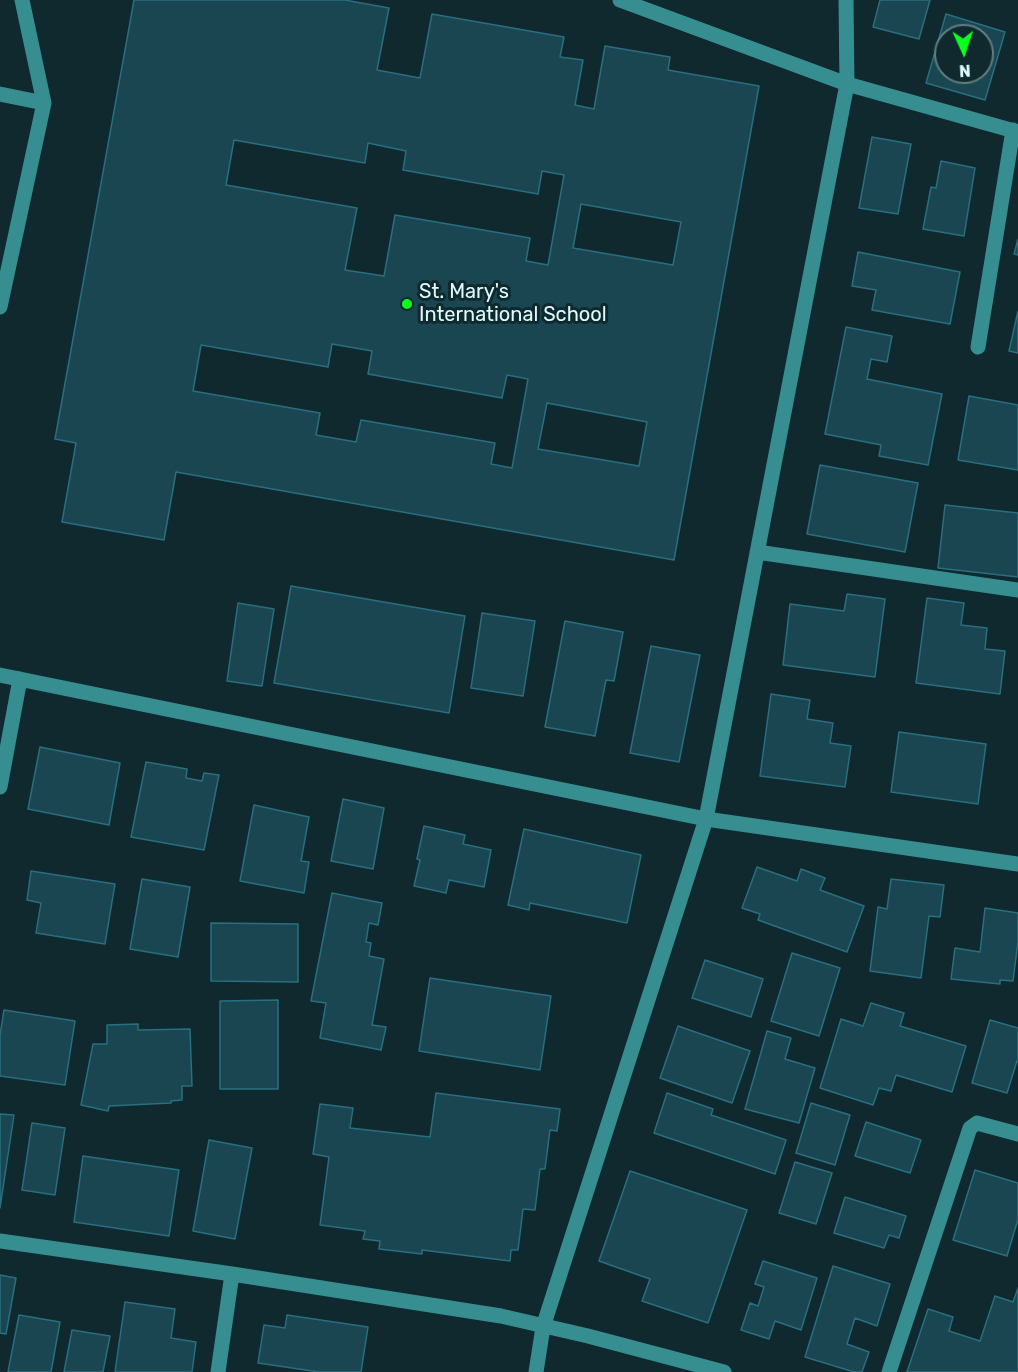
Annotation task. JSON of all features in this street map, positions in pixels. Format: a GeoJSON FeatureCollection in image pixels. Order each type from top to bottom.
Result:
{"type":"FeatureCollection","features":[{"type":"Feature","properties":{"kind":"street"},"geometry":{"type":"LineString","coordinates":[[0,307],[44,104],[22,0]]}},
{"type":"Feature","properties":{"kind":"street"},"geometry":{"type":"LineString","coordinates":[[620,0],[847,84],[1015,131],[978,347]]}},
{"type":"Feature","properties":{"kind":"street"},"geometry":{"type":"LineString","coordinates":[[536,1372],[543,1326],[706,819],[847,84],[846,0]]}},
{"type":"Feature","properties":{"kind":"street"},"geometry":{"type":"LineString","coordinates":[[0,94],[44,104]]}},
{"type":"Feature","properties":{"kind":"street"},"geometry":{"type":"LineString","coordinates":[[757,552],[1018,590]]}},
{"type":"Feature","properties":{"kind":"street"},"geometry":{"type":"LineString","coordinates":[[0,675],[706,819],[1018,864]]}},
{"type":"Feature","properties":{"kind":"street"},"geometry":{"type":"LineString","coordinates":[[0,787],[20,679]]}},
{"type":"Feature","properties":{"kind":"street"},"geometry":{"type":"LineString","coordinates":[[889,1372],[970,1128],[977,1123],[1018,1134]]}},
{"type":"Feature","properties":{"kind":"street"},"geometry":{"type":"LineString","coordinates":[[0,1240],[501,1316],[724,1372]]}},
{"type":"Feature","properties":{"kind":"street"},"geometry":{"type":"LineString","coordinates":[[218,1372],[232,1274]]}},
{"type":"Feature","properties":{"kind":"building","name":"St. Mary's International School"},"geometry":{"type":"Polygon","coordinates":[[[134,0],[345,0],[389,8],[377,70],[420,78],[432,14],[564,37],[560,57],[583,60],[575,105],[594,109],[605,46],[670,57],[668,70],[759,86],[674,560],[176,472],[164,540],[62,522],[76,443],[55,439],[134,0]],[[234,140],[226,185],[357,208],[345,270],[384,276],[395,215],[530,238],[526,261],[548,265],[564,175],[542,171],[538,194],[403,170],[406,151],[368,143],[365,163],[234,140]],[[581,204],[573,248],[673,265],[681,222],[581,204]],[[332,344],[328,367],[201,345],[193,391],[320,413],[316,435],[356,442],[361,420],[495,443],[491,464],[512,468],[528,379],[507,375],[502,398],[368,374],[372,351],[332,344]],[[547,403],[538,449],[639,466],[647,422],[547,403]]]}},
{"type":"Feature","properties":{"kind":"building"},"geometry":{"type":"Polygon","coordinates":[[[880,0],[930,0],[919,39],[873,27],[880,0]]]}},
{"type":"Feature","properties":{"kind":"building"},"geometry":{"type":"Polygon","coordinates":[[[946,14],[979,24],[943,24],[946,14]]]}},
{"type":"Feature","properties":{"kind":"building"},"geometry":{"type":"Polygon","coordinates":[[[994,29],[1005,32],[994,69],[994,29]]]}},
{"type":"Feature","properties":{"kind":"building"},"geometry":{"type":"Polygon","coordinates":[[[934,55],[934,84],[990,84],[985,100],[926,83],[934,55]]]}},
{"type":"Feature","properties":{"kind":"building"},"geometry":{"type":"Polygon","coordinates":[[[872,137],[911,144],[898,214],[859,208],[872,137]]]}},
{"type":"Feature","properties":{"kind":"building"},"geometry":{"type":"Polygon","coordinates":[[[941,161],[975,168],[964,236],[923,229],[931,187],[936,188],[941,161]]]}},
{"type":"Feature","properties":{"kind":"building"},"geometry":{"type":"Polygon","coordinates":[[[1018,239],[1018,255],[1014,254],[1018,239]]]}},
{"type":"Feature","properties":{"kind":"building"},"geometry":{"type":"Polygon","coordinates":[[[858,252],[960,272],[950,324],[872,310],[876,290],[852,286],[858,252]]]}},
{"type":"Feature","properties":{"kind":"building"},"geometry":{"type":"Polygon","coordinates":[[[1018,311],[1018,353],[1009,351],[1018,311]]]}},
{"type":"Feature","properties":{"kind":"building"},"geometry":{"type":"Polygon","coordinates":[[[846,327],[892,336],[887,362],[871,359],[867,379],[942,394],[928,465],[879,456],[881,445],[825,434],[846,327]]]}},
{"type":"Feature","properties":{"kind":"building"},"geometry":{"type":"Polygon","coordinates":[[[969,396],[1018,405],[1018,470],[958,460],[969,396]]]}},
{"type":"Feature","properties":{"kind":"building"},"geometry":{"type":"Polygon","coordinates":[[[820,465],[918,483],[905,552],[807,534],[820,465]]]}},
{"type":"Feature","properties":{"kind":"building"},"geometry":{"type":"Polygon","coordinates":[[[945,505],[1018,513],[1018,577],[938,568],[945,505]]]}},
{"type":"Feature","properties":{"kind":"building"},"geometry":{"type":"Polygon","coordinates":[[[291,586],[465,616],[449,713],[274,683],[291,586]]]}},
{"type":"Feature","properties":{"kind":"building"},"geometry":{"type":"Polygon","coordinates":[[[847,594],[885,599],[875,677],[783,665],[790,604],[844,611],[847,594]]]}},
{"type":"Feature","properties":{"kind":"building"},"geometry":{"type":"Polygon","coordinates":[[[927,598],[964,603],[961,625],[987,628],[985,649],[1005,651],[1000,694],[916,683],[927,598]]]}},
{"type":"Feature","properties":{"kind":"building"},"geometry":{"type":"Polygon","coordinates":[[[238,603],[274,609],[262,686],[227,681],[238,603]]]}},
{"type":"Feature","properties":{"kind":"building"},"geometry":{"type":"Polygon","coordinates":[[[482,613],[535,621],[523,696],[471,688],[482,613]]]}},
{"type":"Feature","properties":{"kind":"building"},"geometry":{"type":"Polygon","coordinates":[[[565,621],[623,632],[614,681],[606,680],[595,736],[545,727],[565,621]]]}},
{"type":"Feature","properties":{"kind":"building"},"geometry":{"type":"Polygon","coordinates":[[[651,646],[700,655],[679,762],[630,753],[651,646]]]}},
{"type":"Feature","properties":{"kind":"building"},"geometry":{"type":"Polygon","coordinates":[[[771,694],[810,700],[807,719],[833,723],[830,743],[851,746],[845,787],[760,776],[771,694]]]}},
{"type":"Feature","properties":{"kind":"building"},"geometry":{"type":"Polygon","coordinates":[[[899,732],[986,744],[978,804],[891,792],[899,732]]]}},
{"type":"Feature","properties":{"kind":"building"},"geometry":{"type":"Polygon","coordinates":[[[40,747],[120,763],[109,825],[28,809],[40,747]]]}},
{"type":"Feature","properties":{"kind":"building"},"geometry":{"type":"Polygon","coordinates":[[[146,762],[187,769],[186,778],[202,781],[204,773],[219,775],[204,850],[131,837],[146,762]]]}},
{"type":"Feature","properties":{"kind":"building"},"geometry":{"type":"Polygon","coordinates":[[[343,799],[384,808],[373,869],[331,861],[343,799]]]}},
{"type":"Feature","properties":{"kind":"building"},"geometry":{"type":"Polygon","coordinates":[[[254,805],[309,817],[301,861],[309,862],[304,893],[240,881],[254,805]]]}},
{"type":"Feature","properties":{"kind":"building"},"geometry":{"type":"Polygon","coordinates":[[[424,826],[465,835],[463,844],[491,850],[484,887],[449,880],[446,893],[414,886],[424,826]]]}},
{"type":"Feature","properties":{"kind":"building"},"geometry":{"type":"Polygon","coordinates":[[[524,829],[641,855],[627,923],[530,903],[529,910],[508,905],[524,829]]]}},
{"type":"Feature","properties":{"kind":"building"},"geometry":{"type":"Polygon","coordinates":[[[757,867],[797,881],[801,869],[825,878],[820,890],[864,906],[847,952],[758,920],[760,914],[742,908],[757,867]]]}},
{"type":"Feature","properties":{"kind":"building"},"geometry":{"type":"Polygon","coordinates":[[[31,871],[115,884],[105,944],[36,933],[41,903],[27,900],[31,871]]]}},
{"type":"Feature","properties":{"kind":"building"},"geometry":{"type":"Polygon","coordinates":[[[142,879],[190,887],[178,957],[130,949],[142,879]]]}},
{"type":"Feature","properties":{"kind":"building"},"geometry":{"type":"Polygon","coordinates":[[[891,879],[944,885],[940,917],[929,916],[921,978],[870,971],[878,907],[887,909],[891,879]]]}},
{"type":"Feature","properties":{"kind":"building"},"geometry":{"type":"Polygon","coordinates":[[[332,893],[382,903],[378,925],[369,923],[366,942],[371,943],[369,956],[384,959],[372,1025],[386,1027],[381,1050],[320,1038],[326,1003],[311,1001],[332,893]]]}},
{"type":"Feature","properties":{"kind":"building"},"geometry":{"type":"Polygon","coordinates":[[[985,908],[1018,913],[1018,942],[1013,981],[1000,980],[1000,984],[951,979],[955,948],[980,952],[985,908]]]}},
{"type":"Feature","properties":{"kind":"building"},"geometry":{"type":"Polygon","coordinates":[[[211,923],[298,924],[298,982],[211,981],[211,923]]]}},
{"type":"Feature","properties":{"kind":"building"},"geometry":{"type":"Polygon","coordinates":[[[792,953],[840,968],[819,1036],[771,1021],[792,953]]]}},
{"type":"Feature","properties":{"kind":"building"},"geometry":{"type":"Polygon","coordinates":[[[705,960],[763,979],[751,1017],[692,998],[705,960]]]}},
{"type":"Feature","properties":{"kind":"building"},"geometry":{"type":"Polygon","coordinates":[[[430,978],[551,996],[540,1070],[419,1051],[430,978]]]}},
{"type":"Feature","properties":{"kind":"building"},"geometry":{"type":"Polygon","coordinates":[[[278,1000],[278,1089],[220,1089],[220,1001],[278,1000]]]}},
{"type":"Feature","properties":{"kind":"building"},"geometry":{"type":"Polygon","coordinates":[[[871,1003],[904,1013],[900,1026],[966,1046],[952,1092],[896,1075],[891,1091],[879,1088],[873,1105],[820,1088],[841,1019],[863,1026],[871,1003]]]}},
{"type":"Feature","properties":{"kind":"building"},"geometry":{"type":"Polygon","coordinates":[[[4,1010],[75,1021],[65,1085],[0,1076],[0,1035],[4,1010]]]}},
{"type":"Feature","properties":{"kind":"building"},"geometry":{"type":"Polygon","coordinates":[[[990,1020],[1018,1028],[1018,1062],[1007,1093],[972,1083],[990,1020]]]}},
{"type":"Feature","properties":{"kind":"building"},"geometry":{"type":"Polygon","coordinates":[[[138,1024],[138,1030],[190,1029],[192,1086],[182,1086],[182,1100],[171,1101],[171,1103],[109,1106],[108,1111],[81,1105],[93,1044],[107,1044],[107,1025],[138,1024]]]}},
{"type":"Feature","properties":{"kind":"building"},"geometry":{"type":"Polygon","coordinates":[[[678,1026],[750,1051],[732,1103],[660,1078],[678,1026]]]}},
{"type":"Feature","properties":{"kind":"building"},"geometry":{"type":"Polygon","coordinates":[[[767,1031],[791,1038],[785,1059],[815,1068],[799,1123],[745,1109],[767,1031]]]}},
{"type":"Feature","properties":{"kind":"building"},"geometry":{"type":"Polygon","coordinates":[[[436,1093],[560,1109],[557,1131],[550,1130],[545,1169],[540,1169],[535,1210],[523,1209],[518,1250],[511,1250],[510,1261],[422,1250],[422,1254],[379,1249],[380,1241],[363,1239],[365,1231],[320,1225],[329,1157],[313,1154],[320,1104],[353,1108],[350,1128],[430,1137],[436,1093]]]}},
{"type":"Feature","properties":{"kind":"building"},"geometry":{"type":"Polygon","coordinates":[[[667,1093],[713,1109],[711,1115],[786,1140],[775,1174],[654,1133],[667,1093]]]}},
{"type":"Feature","properties":{"kind":"building"},"geometry":{"type":"Polygon","coordinates":[[[811,1103],[850,1115],[835,1165],[796,1153],[811,1103]]]}},
{"type":"Feature","properties":{"kind":"building"},"geometry":{"type":"Polygon","coordinates":[[[0,1114],[14,1115],[0,1208],[0,1114]]]}},
{"type":"Feature","properties":{"kind":"building"},"geometry":{"type":"Polygon","coordinates":[[[866,1122],[921,1140],[910,1173],[855,1156],[866,1122]]]}},
{"type":"Feature","properties":{"kind":"building"},"geometry":{"type":"Polygon","coordinates":[[[32,1123],[65,1128],[55,1195],[22,1190],[32,1123]]]}},
{"type":"Feature","properties":{"kind":"building"},"geometry":{"type":"Polygon","coordinates":[[[209,1140],[252,1148],[235,1239],[193,1231],[209,1140]]]}},
{"type":"Feature","properties":{"kind":"building"},"geometry":{"type":"Polygon","coordinates":[[[83,1156],[179,1170],[169,1236],[74,1222],[83,1156]]]}},
{"type":"Feature","properties":{"kind":"building"},"geometry":{"type":"Polygon","coordinates":[[[795,1162],[832,1173],[816,1224],[779,1213],[795,1162]]]}},
{"type":"Feature","properties":{"kind":"building"},"geometry":{"type":"Polygon","coordinates":[[[975,1170],[1018,1183],[1018,1219],[1007,1256],[953,1240],[975,1170]]]}},
{"type":"Feature","properties":{"kind":"building"},"geometry":{"type":"Polygon","coordinates":[[[630,1171],[747,1210],[708,1323],[642,1301],[650,1279],[599,1261],[630,1171]]]}},
{"type":"Feature","properties":{"kind":"building"},"geometry":{"type":"Polygon","coordinates":[[[845,1197],[906,1216],[899,1238],[889,1235],[884,1248],[834,1233],[845,1197]]]}},
{"type":"Feature","properties":{"kind":"building"},"geometry":{"type":"Polygon","coordinates":[[[763,1261],[817,1278],[801,1330],[775,1321],[769,1339],[741,1330],[750,1303],[758,1306],[764,1287],[755,1284],[763,1261]]]}},
{"type":"Feature","properties":{"kind":"building"},"geometry":{"type":"Polygon","coordinates":[[[833,1266],[890,1284],[877,1326],[855,1318],[847,1344],[869,1352],[862,1372],[854,1372],[805,1357],[833,1266]]]}},
{"type":"Feature","properties":{"kind":"building"},"geometry":{"type":"Polygon","coordinates":[[[0,1275],[16,1278],[6,1334],[0,1333],[0,1275]]]}},
{"type":"Feature","properties":{"kind":"building"},"geometry":{"type":"Polygon","coordinates":[[[1018,1288],[1018,1372],[907,1372],[928,1309],[953,1317],[949,1331],[980,1341],[995,1296],[1013,1302],[1018,1288]]]}},
{"type":"Feature","properties":{"kind":"building"},"geometry":{"type":"Polygon","coordinates":[[[125,1302],[175,1309],[171,1338],[196,1342],[192,1372],[115,1372],[125,1302]]]}},
{"type":"Feature","properties":{"kind":"building"},"geometry":{"type":"Polygon","coordinates":[[[19,1315],[60,1322],[51,1372],[8,1372],[19,1315]]]}},
{"type":"Feature","properties":{"kind":"building"},"geometry":{"type":"Polygon","coordinates":[[[287,1315],[368,1327],[361,1372],[319,1372],[258,1363],[264,1325],[285,1328],[287,1315]]]}},
{"type":"Feature","properties":{"kind":"building"},"geometry":{"type":"Polygon","coordinates":[[[72,1330],[110,1336],[103,1372],[64,1372],[72,1330]]]}},
{"type":"Feature","properties":{"kind":"place","name":"St. Mary's International School"},"geometry":{"type":"Point","coordinates":[407,304]}}]}
